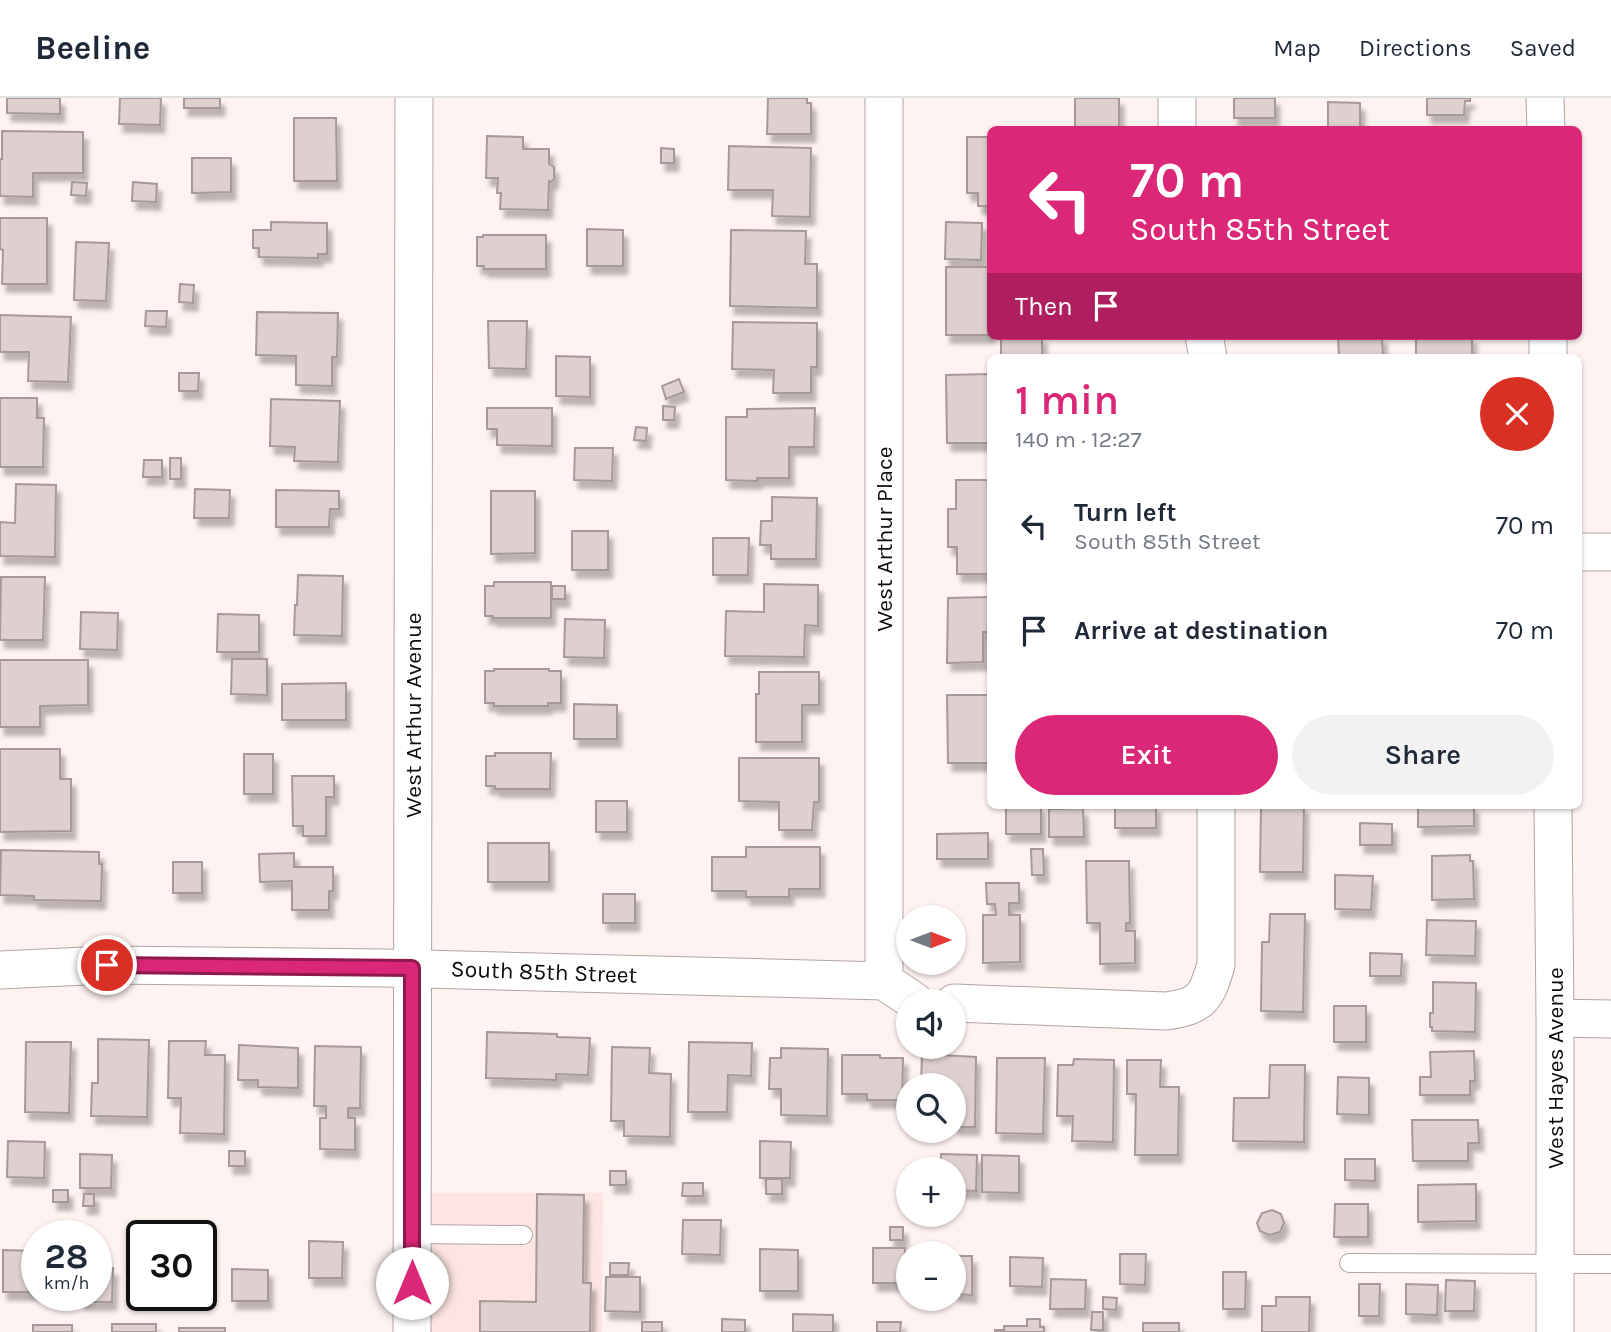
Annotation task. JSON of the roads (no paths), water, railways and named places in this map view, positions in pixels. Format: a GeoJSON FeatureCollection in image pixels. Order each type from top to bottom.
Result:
{"type":"FeatureCollection","features":[{"type":"Feature","properties":{"kind":"street","name":"West Arthur Avenue"},"geometry":{"type":"LineString","coordinates":[[412,1332],[414,98]]}},
{"type":"Feature","properties":{"kind":"street","name":"West Arthur Place"},"geometry":{"type":"LineString","coordinates":[[884,98],[899,989]]}},
{"type":"Feature","properties":{"kind":"street"},"geometry":{"type":"LineString","coordinates":[[1177,98],[1177,126]]}},
{"type":"Feature","properties":{"kind":"street"},"geometry":{"type":"LineString","coordinates":[[1545,98],[1546,126]]}},
{"type":"Feature","properties":{"kind":"street"},"geometry":{"type":"LineString","coordinates":[[1582,552],[1611,552]]}},
{"type":"Feature","properties":{"kind":"street"},"geometry":{"type":"LineString","coordinates":[[966,1003],[1166,1011],[1184,1009],[1201,1000],[1216,965],[1216,809]]}},
{"type":"Feature","properties":{"kind":"street","name":"West Hayes Avenue"},"geometry":{"type":"LineString","coordinates":[[1553,809],[1555,1332]]}},
{"type":"Feature","properties":{"kind":"street","name":"South 85th Street"},"geometry":{"type":"LineString","coordinates":[[0,970],[107,965],[412,968],[896,991]]}},
{"type":"Feature","properties":{"kind":"street"},"geometry":{"type":"LineString","coordinates":[[1555,1018],[1611,1018]]}},
{"type":"Feature","properties":{"kind":"lane"},"geometry":{"type":"LineString","coordinates":[[412,1234],[523,1235]]}},
{"type":"Feature","properties":{"kind":"lane"},"geometry":{"type":"LineString","coordinates":[[1349,1263],[1611,1264]]}}]}
